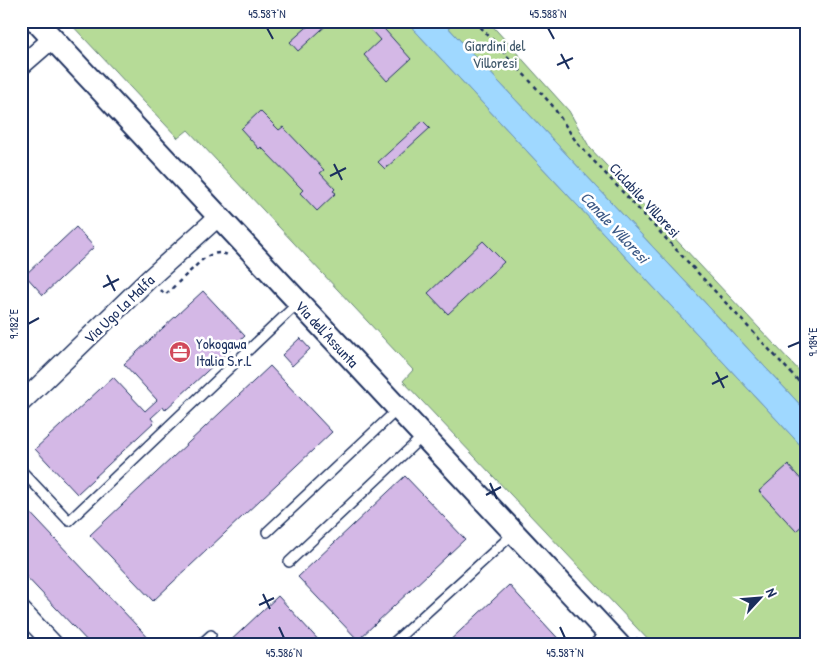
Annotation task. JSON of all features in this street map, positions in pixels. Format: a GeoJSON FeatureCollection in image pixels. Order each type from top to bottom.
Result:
{"type":"FeatureCollection","features":[{"type":"Feature","properties":{"kind":"street","name":"Via dell'Assunta"},"geometry":{"type":"LineString","coordinates":[[36,21],[515,533],[606,640]]}},
{"type":"Feature","properties":{"kind":"street"},"geometry":{"type":"LineString","coordinates":[[21,66],[52,39]]}},
{"type":"Feature","properties":{"kind":"street","name":"Via Ugo La Malfa"},"geometry":{"type":"LineString","coordinates":[[21,403],[149,279],[218,217]]}},
{"type":"Feature","properties":{"kind":"street"},"geometry":{"type":"LineString","coordinates":[[21,610],[54,645]]}},
{"type":"Feature","properties":{"kind":"lane"},"geometry":{"type":"LineString","coordinates":[[21,470],[69,521],[298,303]]}},
{"type":"Feature","properties":{"kind":"lane"},"geometry":{"type":"LineString","coordinates":[[267,532],[398,409]]}},
{"type":"Feature","properties":{"kind":"lane"},"geometry":{"type":"LineString","coordinates":[[289,562],[423,435]]}},
{"type":"Feature","properties":{"kind":"lane"},"geometry":{"type":"LineString","coordinates":[[391,645],[515,533]]}},
{"type":"Feature","properties":{"kind":"lane"},"geometry":{"type":"LineString","coordinates":[[200,645],[211,635]]}},
{"type":"Feature","properties":{"kind":"path","name":"Ciclabile Villoresi"},"geometry":{"type":"LineString","coordinates":[[475,21],[552,105],[577,143],[806,389]]}},
{"type":"Feature","properties":{"kind":"path"},"geometry":{"type":"LineString","coordinates":[[149,279],[165,295],[202,260],[210,255],[226,254],[231,257]]}},
{"type":"Feature","properties":{"kind":"green space"},"geometry":{"type":"Polygon","coordinates":[[[68,21],[406,21],[806,451],[806,645],[653,645],[403,381],[413,370],[188,130],[178,138],[68,21]]]}},
{"type":"Feature","properties":{"kind":"green space","name":"Giardini del Villoresi"},"geometry":{"type":"Polygon","coordinates":[[[442,21],[488,21],[569,111],[590,148],[806,378],[806,411],[442,21]]]}},
{"type":"Feature","properties":{"kind":"water","name":"Canale Villoresi"},"geometry":{"type":"Polygon","coordinates":[[[406,21],[442,21],[806,411],[806,451],[406,21]]]}},
{"type":"Feature","properties":{"kind":"building"},"geometry":{"type":"Polygon","coordinates":[[[314,21],[331,21],[298,51],[290,42],[314,21]]]}},
{"type":"Feature","properties":{"kind":"building"},"geometry":{"type":"Polygon","coordinates":[[[363,21],[377,21],[411,59],[387,81],[364,55],[380,40],[363,21]]]}},
{"type":"Feature","properties":{"kind":"building"},"geometry":{"type":"Polygon","coordinates":[[[21,35],[27,42],[21,48],[21,35]]]}},
{"type":"Feature","properties":{"kind":"building"},"geometry":{"type":"Polygon","coordinates":[[[260,111],[279,130],[283,127],[324,170],[320,173],[335,189],[333,191],[336,193],[317,211],[300,193],[303,190],[261,147],[259,149],[241,129],[260,111]]]}},
{"type":"Feature","properties":{"kind":"building"},"geometry":{"type":"Polygon","coordinates":[[[423,121],[430,128],[385,169],[378,162],[423,121]]]}},
{"type":"Feature","properties":{"kind":"building"},"geometry":{"type":"Polygon","coordinates":[[[76,227],[94,247],[43,295],[25,275],[76,227]]]}},
{"type":"Feature","properties":{"kind":"building"},"geometry":{"type":"Polygon","coordinates":[[[483,241],[504,262],[448,314],[428,293],[483,241]]]}},
{"type":"Feature","properties":{"kind":"building"},"geometry":{"type":"Polygon","coordinates":[[[203,291],[245,336],[165,410],[163,407],[151,418],[154,422],[77,494],[35,449],[113,377],[145,411],[157,400],[124,364],[203,291]]]}},
{"type":"Feature","properties":{"kind":"building"},"geometry":{"type":"Polygon","coordinates":[[[300,338],[310,349],[292,366],[282,355],[300,338]]]}},
{"type":"Feature","properties":{"kind":"building"},"geometry":{"type":"Polygon","coordinates":[[[270,366],[332,432],[153,601],[90,535],[270,366]]]}},
{"type":"Feature","properties":{"kind":"building"},"geometry":{"type":"Polygon","coordinates":[[[788,465],[806,485],[806,522],[796,531],[759,491],[788,465]]]}},
{"type":"Feature","properties":{"kind":"building"},"geometry":{"type":"Polygon","coordinates":[[[405,476],[465,539],[358,640],[298,577],[405,476]]]}},
{"type":"Feature","properties":{"kind":"building"},"geometry":{"type":"Polygon","coordinates":[[[21,503],[155,645],[91,645],[21,571],[21,503]]]}},
{"type":"Feature","properties":{"kind":"building"},"geometry":{"type":"Polygon","coordinates":[[[509,585],[564,645],[445,645],[509,585]]]}},
{"type":"Feature","properties":{"kind":"building"},"geometry":{"type":"Polygon","coordinates":[[[278,596],[323,645],[226,645],[278,596]]]}},
{"type":"Feature","properties":{"kind":"place","name":"Yokogawa Italia S.r.L"},"geometry":{"type":"Point","coordinates":[180,352]}}]}
